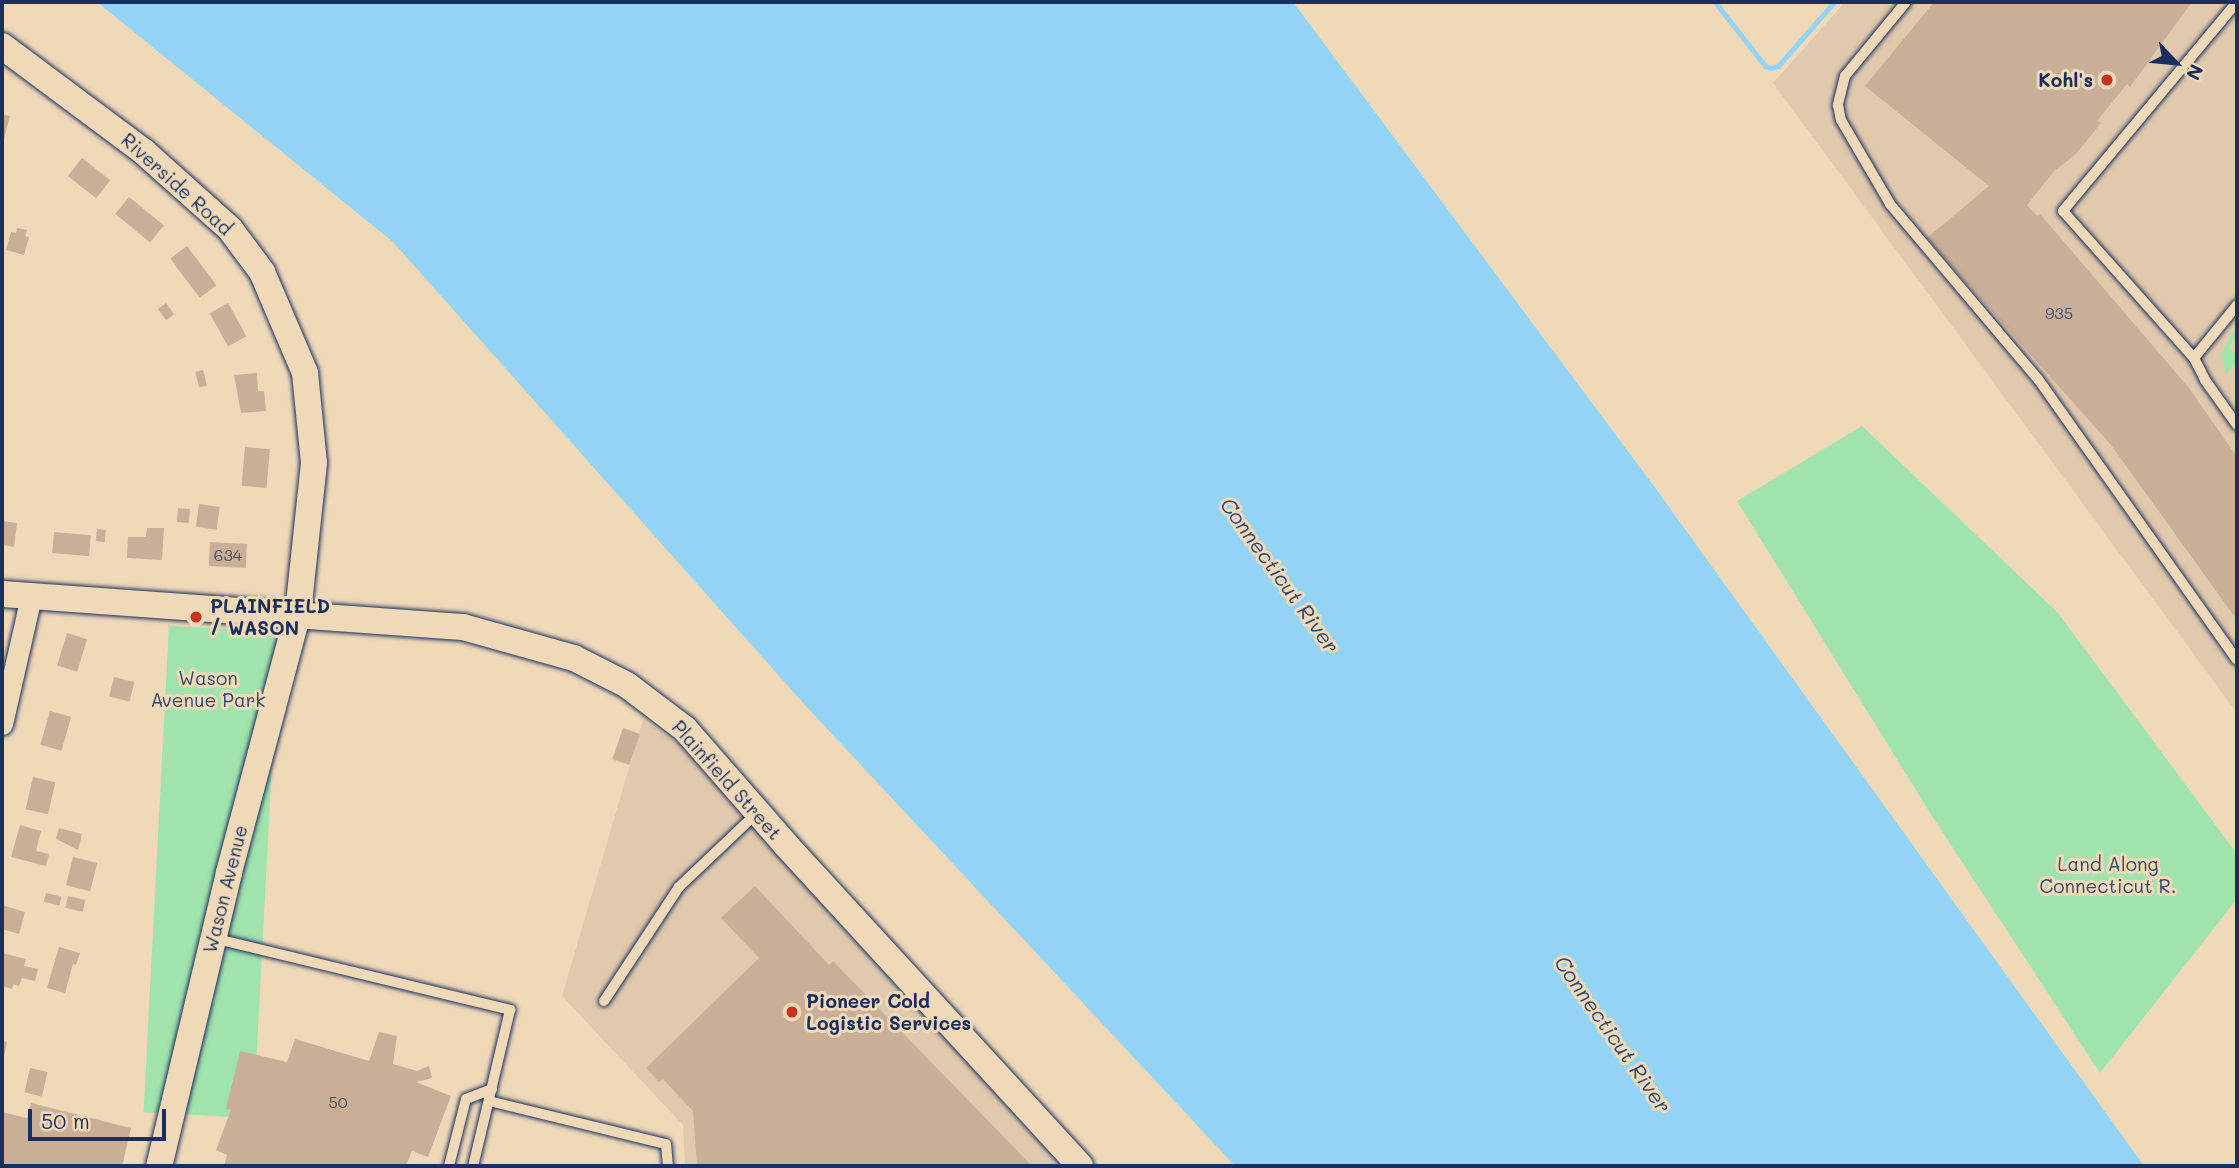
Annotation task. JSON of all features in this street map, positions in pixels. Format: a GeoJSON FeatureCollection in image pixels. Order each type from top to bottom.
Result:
{"type":"FeatureCollection","features":[{"type":"Feature","properties":{"kind":"street","name":"Riverside Road"},"geometry":{"type":"LineString","coordinates":[[2,46],[104,120],[182,184],[230,229],[262,272],[305,373],[312,437],[314,463],[298,613]]}},
{"type":"Feature","properties":{"kind":"street","name":"Plainfield Street"},"geometry":{"type":"LineString","coordinates":[[2,594],[298,613],[463,627],[514,639],[574,658],[627,685],[685,729],[757,813],[1080,1166]]}},
{"type":"Feature","properties":{"kind":"street"},"geometry":{"type":"LineString","coordinates":[[2,724],[32,596]]}},
{"type":"Feature","properties":{"kind":"street","name":"Wason Avenue"},"geometry":{"type":"LineString","coordinates":[[159,1166],[213,938],[298,613]]}},
{"type":"Feature","properties":{"kind":"lane"},"geometry":{"type":"LineString","coordinates":[[1906,2],[1845,76],[1839,97],[1841,120],[1890,204],[2038,379],[2237,660]]}},
{"type":"Feature","properties":{"kind":"lane"},"geometry":{"type":"LineString","coordinates":[[2237,2],[2063,211],[2194,358],[2205,380],[2237,425]]}},
{"type":"Feature","properties":{"kind":"lane"},"geometry":{"type":"LineString","coordinates":[[2194,358],[2237,305]]}},
{"type":"Feature","properties":{"kind":"lane"},"geometry":{"type":"LineString","coordinates":[[604,1001],[679,887],[757,813]]}},
{"type":"Feature","properties":{"kind":"lane"},"geometry":{"type":"LineString","coordinates":[[213,938],[510,1010],[474,1166]]}},
{"type":"Feature","properties":{"kind":"lane"},"geometry":{"type":"LineString","coordinates":[[449,1166],[466,1099],[492,1089]]}},
{"type":"Feature","properties":{"kind":"lane"},"geometry":{"type":"LineString","coordinates":[[489,1101],[666,1144],[668,1166]]}},
{"type":"Feature","properties":{"kind":"shaded area"},"geometry":{"type":"Polygon","coordinates":[[[1845,2],[2237,2],[2237,713],[1773,83],[1845,2]]]}},
{"type":"Feature","properties":{"kind":"shaded area","name":"Pioneer Cold Logistic Services"},"geometry":{"type":"Polygon","coordinates":[[[643,720],[685,748],[1064,1166],[685,1166],[683,1125],[562,996],[643,720]]]}},
{"type":"Feature","properties":{"kind":"green space"},"geometry":{"type":"Polygon","coordinates":[[[2237,326],[2237,337],[2229,348],[2237,356],[2237,363],[2226,374],[2221,353],[2237,326]]]}},
{"type":"Feature","properties":{"kind":"green space","name":"Land Along Connecticut R."},"geometry":{"type":"Polygon","coordinates":[[[1862,426],[2058,613],[2237,854],[2237,899],[2100,1073],[1932,816],[1737,501],[1862,426]]]}},
{"type":"Feature","properties":{"kind":"green space","name":"Wason Avenue Park"},"geometry":{"type":"Polygon","coordinates":[[[169,626],[279,632],[253,1118],[144,1112],[169,626]]]}},
{"type":"Feature","properties":{"kind":"water","name":"Connecticut River"},"geometry":{"type":"Polygon","coordinates":[[[97,2],[1293,2],[1656,489],[2144,1166],[1235,1166],[804,704],[393,242],[97,2]]]}},
{"type":"Feature","properties":{"kind":"building"},"geometry":{"type":"Polygon","coordinates":[[[1934,2],[2192,2],[2130,87],[2127,84],[2097,121],[2101,123],[2076,154],[2054,171],[2027,205],[2037,216],[2040,214],[2189,388],[2237,457],[2237,620],[2111,445],[1927,238],[1989,186],[1865,86],[1934,2]]]}},
{"type":"Feature","properties":{"kind":"building"},"geometry":{"type":"Polygon","coordinates":[[[2,114],[10,116],[3,143],[2,143],[2,114]]]}},
{"type":"Feature","properties":{"kind":"building"},"geometry":{"type":"Polygon","coordinates":[[[82,158],[110,180],[96,198],[68,176],[82,158]]]}},
{"type":"Feature","properties":{"kind":"building"},"geometry":{"type":"Polygon","coordinates":[[[129,197],[164,225],[150,242],[115,214],[129,197]]]}},
{"type":"Feature","properties":{"kind":"building"},"geometry":{"type":"Polygon","coordinates":[[[17,228],[27,230],[25,236],[29,237],[24,255],[6,250],[11,232],[16,233],[17,228]]]}},
{"type":"Feature","properties":{"kind":"building"},"geometry":{"type":"Polygon","coordinates":[[[187,246],[216,285],[200,298],[170,259],[187,246]]]}},
{"type":"Feature","properties":{"kind":"building"},"geometry":{"type":"Polygon","coordinates":[[[166,303],[174,314],[166,320],[158,309],[166,303]]]}},
{"type":"Feature","properties":{"kind":"building"},"geometry":{"type":"Polygon","coordinates":[[[228,303],[246,336],[228,346],[210,313],[228,303]]]}},
{"type":"Feature","properties":{"kind":"building"},"geometry":{"type":"Polygon","coordinates":[[[203,370],[207,386],[199,387],[195,372],[203,370]]]}},
{"type":"Feature","properties":{"kind":"building"},"geometry":{"type":"Polygon","coordinates":[[[257,373],[258,391],[264,391],[266,411],[241,413],[234,375],[257,373]]]}},
{"type":"Feature","properties":{"kind":"building"},"geometry":{"type":"Polygon","coordinates":[[[245,447],[270,449],[267,488],[242,486],[245,447]]]}},
{"type":"Feature","properties":{"kind":"building"},"geometry":{"type":"Polygon","coordinates":[[[199,504],[220,507],[217,530],[196,527],[199,504]]]}},
{"type":"Feature","properties":{"kind":"building"},"geometry":{"type":"Polygon","coordinates":[[[178,508],[190,509],[189,523],[177,522],[178,508]]]}},
{"type":"Feature","properties":{"kind":"building"},"geometry":{"type":"Polygon","coordinates":[[[2,521],[17,523],[14,547],[2,545],[2,521]]]}},
{"type":"Feature","properties":{"kind":"building"},"geometry":{"type":"Polygon","coordinates":[[[147,528],[164,528],[162,560],[127,558],[128,537],[146,537],[147,528]]]}},
{"type":"Feature","properties":{"kind":"building"},"geometry":{"type":"Polygon","coordinates":[[[97,529],[106,530],[105,542],[96,541],[97,529]]]}},
{"type":"Feature","properties":{"kind":"building"},"geometry":{"type":"Polygon","coordinates":[[[54,532],[91,535],[89,556],[52,553],[54,532]]]}},
{"type":"Feature","properties":{"kind":"building"},"geometry":{"type":"Polygon","coordinates":[[[210,542],[247,544],[246,568],[209,566],[210,542]]]}},
{"type":"Feature","properties":{"kind":"building"},"geometry":{"type":"Polygon","coordinates":[[[67,633],[87,639],[77,672],[57,666],[67,633]]]}},
{"type":"Feature","properties":{"kind":"building"},"geometry":{"type":"Polygon","coordinates":[[[114,677],[134,682],[130,701],[109,696],[114,677]]]}},
{"type":"Feature","properties":{"kind":"building"},"geometry":{"type":"Polygon","coordinates":[[[50,711],[71,717],[62,751],[40,745],[50,711]]]}},
{"type":"Feature","properties":{"kind":"building"},"geometry":{"type":"Polygon","coordinates":[[[623,728],[640,734],[629,765],[612,759],[623,728]]]}},
{"type":"Feature","properties":{"kind":"building"},"geometry":{"type":"Polygon","coordinates":[[[33,777],[55,782],[48,814],[26,809],[33,777]]]}},
{"type":"Feature","properties":{"kind":"building"},"geometry":{"type":"Polygon","coordinates":[[[20,825],[41,831],[36,851],[49,854],[46,866],[11,857],[20,825]]]}},
{"type":"Feature","properties":{"kind":"building"},"geometry":{"type":"Polygon","coordinates":[[[59,828],[82,834],[78,850],[56,839],[59,828]]]}},
{"type":"Feature","properties":{"kind":"building"},"geometry":{"type":"Polygon","coordinates":[[[73,857],[97,863],[90,891],[66,885],[73,857]]]}},
{"type":"Feature","properties":{"kind":"building","name":"Pioneer Cold Logistic Services"},"geometry":{"type":"Polygon","coordinates":[[[755,886],[829,965],[833,961],[1032,1166],[697,1166],[693,1111],[663,1079],[659,1082],[646,1068],[759,958],[721,918],[755,886]]]}},
{"type":"Feature","properties":{"kind":"building"},"geometry":{"type":"Polygon","coordinates":[[[46,893],[62,897],[59,906],[44,902],[46,893]]]}},
{"type":"Feature","properties":{"kind":"building"},"geometry":{"type":"Polygon","coordinates":[[[68,896],[86,900],[83,912],[65,908],[68,896]]]}},
{"type":"Feature","properties":{"kind":"building"},"geometry":{"type":"Polygon","coordinates":[[[2,905],[25,912],[19,934],[2,929],[2,905]]]}},
{"type":"Feature","properties":{"kind":"building"},"geometry":{"type":"Polygon","coordinates":[[[59,947],[80,953],[76,965],[73,964],[65,993],[47,988],[59,947]]]}},
{"type":"Feature","properties":{"kind":"building"},"geometry":{"type":"Polygon","coordinates":[[[2,953],[26,959],[24,966],[38,969],[35,981],[22,978],[19,986],[13,984],[12,989],[2,986],[2,953]]]}},
{"type":"Feature","properties":{"kind":"building"},"geometry":{"type":"Polygon","coordinates":[[[379,1032],[397,1036],[393,1064],[417,1071],[429,1066],[432,1078],[416,1082],[451,1096],[428,1157],[412,1151],[406,1166],[224,1166],[227,1155],[216,1150],[231,1110],[226,1109],[240,1051],[287,1062],[295,1039],[369,1061],[379,1032]]]}},
{"type":"Feature","properties":{"kind":"building"},"geometry":{"type":"Polygon","coordinates":[[[2,1041],[7,1042],[3,1061],[2,1061],[2,1041]]]}},
{"type":"Feature","properties":{"kind":"building"},"geometry":{"type":"Polygon","coordinates":[[[30,1068],[48,1072],[42,1096],[24,1092],[30,1068]]]}},
{"type":"Feature","properties":{"kind":"building"},"geometry":{"type":"Polygon","coordinates":[[[31,1103],[131,1128],[122,1166],[2,1166],[2,1112],[27,1118],[31,1103]]]}},
{"type":"Feature","properties":{"kind":"waterway"},"geometry":{"type":"LineString","coordinates":[[1715,2],[1765,66],[1771,68],[1778,66],[1834,2]]}},
{"type":"Feature","properties":{"kind":"place","name":"Kohl's"},"geometry":{"type":"Point","coordinates":[2107,80]}},
{"type":"Feature","properties":{"kind":"place","name":"PLAINFIELD / WASON"},"geometry":{"type":"Point","coordinates":[196,617]}},
{"type":"Feature","properties":{"kind":"place","name":"Pioneer Cold Logistic Services"},"geometry":{"type":"Point","coordinates":[792,1012]}}]}
